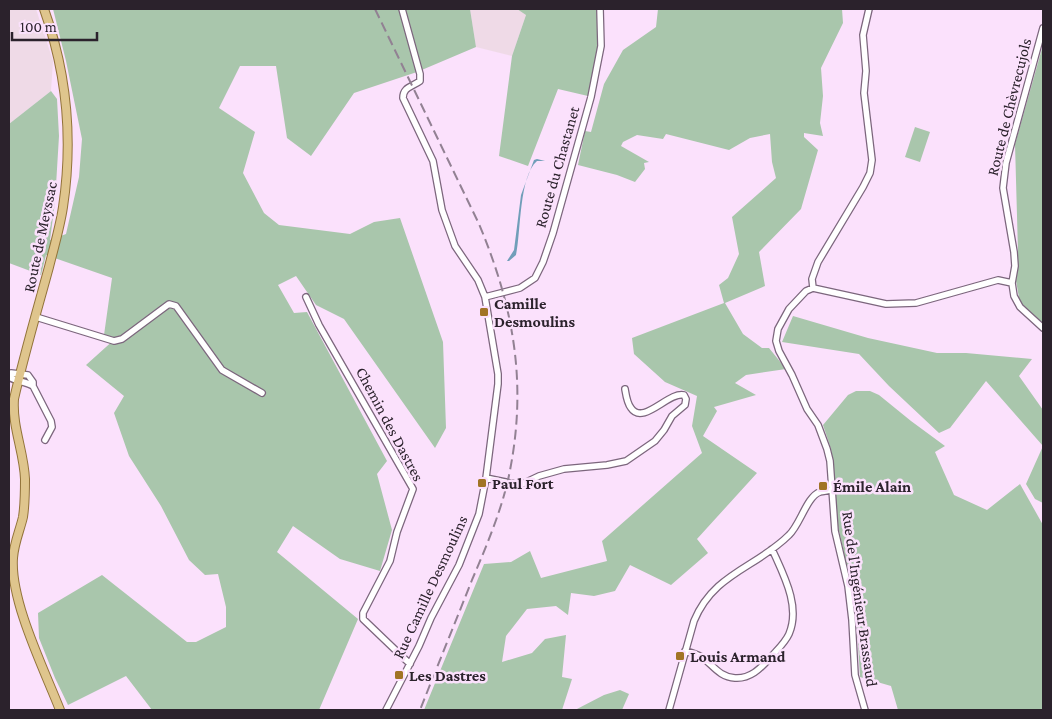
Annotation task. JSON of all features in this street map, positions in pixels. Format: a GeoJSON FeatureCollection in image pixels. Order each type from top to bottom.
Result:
{"type":"FeatureCollection","features":[{"type":"Feature","properties":{"kind":"main road","name":"Route de Meyssac"},"geometry":{"type":"LineString","coordinates":[[44,9],[56,43],[66,100],[68,137],[67,176],[58,231],[14,399],[14,420],[24,475],[25,502],[15,541],[13,573],[24,617],[60,710]]}},
{"type":"Feature","properties":{"kind":"street","name":"Rue Camille Desmoulins"},"geometry":{"type":"LineString","coordinates":[[386,710],[464,553],[479,514],[486,478],[498,384],[485,297],[478,280],[455,246],[442,210],[433,161],[403,98],[406,88],[420,80],[420,74],[402,9]]}},
{"type":"Feature","properties":{"kind":"street","name":"Route du Chastanet"},"geometry":{"type":"LineString","coordinates":[[485,297],[520,288],[534,278],[543,262],[591,98],[601,46],[600,9]]}},
{"type":"Feature","properties":{"kind":"street"},"geometry":{"type":"LineString","coordinates":[[868,9],[863,35],[866,71],[864,93],[872,160],[871,167],[863,187],[818,262],[812,279],[813,288],[886,304],[916,303],[998,280],[1012,283]]}},
{"type":"Feature","properties":{"kind":"street","name":"Route de Chèvrecujols"},"geometry":{"type":"LineString","coordinates":[[1043,28],[1004,173],[1003,188],[1014,252],[1015,266],[1012,283],[1014,296],[1020,307],[1043,328]]}},
{"type":"Feature","properties":{"kind":"street","name":"Rue de l'Ingénieur Brassaud"},"geometry":{"type":"LineString","coordinates":[[813,288],[806,292],[789,309],[778,330],[776,341],[807,409],[818,425],[830,461],[835,531],[849,594],[855,675],[865,710]]}},
{"type":"Feature","properties":{"kind":"street","name":"Chemin des Dastres"},"geometry":{"type":"LineString","coordinates":[[306,297],[319,325],[413,489],[397,532],[390,561],[363,613],[363,618],[410,664]]}},
{"type":"Feature","properties":{"kind":"street"},"geometry":{"type":"LineString","coordinates":[[36,317],[114,341],[122,338],[169,304],[176,306],[222,370],[262,393]]}},
{"type":"Feature","properties":{"kind":"street"},"geometry":{"type":"LineString","coordinates":[[33,386],[26,382],[18,382],[9,376],[12,373],[20,373],[28,375],[33,382],[33,386],[51,421],[52,427],[45,440]]}},
{"type":"Feature","properties":{"kind":"street"},"geometry":{"type":"LineString","coordinates":[[486,478],[520,486],[540,476],[564,469],[607,465],[626,461],[655,441],[672,416],[685,405],[686,399],[678,394],[670,397],[656,408],[639,413],[632,411],[629,406],[625,389]]}},
{"type":"Feature","properties":{"kind":"street"},"geometry":{"type":"LineString","coordinates":[[669,710],[694,621],[707,598],[720,584],[791,534],[813,496],[820,492],[831,490]]}},
{"type":"Feature","properties":{"kind":"street"},"geometry":{"type":"LineString","coordinates":[[685,651],[700,656],[724,676],[743,678],[760,669],[783,643],[789,633],[792,619],[792,604],[786,582],[772,549]]}},
{"type":"Feature","properties":{"kind":"shaded area"},"geometry":{"type":"Polygon","coordinates":[[[9,9],[36,9],[53,61],[51,91],[9,124],[9,9]]]}},
{"type":"Feature","properties":{"kind":"shaded area"},"geometry":{"type":"Polygon","coordinates":[[[470,9],[517,9],[526,15],[512,56],[476,47],[470,9]]]}},
{"type":"Feature","properties":{"kind":"green space"},"geometry":{"type":"Polygon","coordinates":[[[53,9],[470,9],[476,47],[417,72],[354,93],[311,156],[287,138],[276,66],[240,66],[219,108],[255,132],[243,173],[264,213],[279,225],[350,234],[374,222],[400,218],[443,342],[446,428],[435,448],[344,319],[316,305],[296,276],[278,285],[294,313],[307,312],[387,461],[377,474],[392,530],[380,571],[340,559],[293,526],[277,552],[358,619],[319,710],[152,710],[126,676],[68,705],[39,638],[38,613],[102,575],[187,642],[196,642],[226,627],[226,607],[218,574],[205,575],[189,560],[161,506],[129,456],[114,413],[124,396],[86,365],[116,338],[104,335],[112,278],[46,255],[41,275],[9,263],[9,124],[51,91],[57,99],[59,136],[55,202],[50,240],[66,234],[79,177],[82,139],[53,9]]]}},
{"type":"Feature","properties":{"kind":"green space"},"geometry":{"type":"Polygon","coordinates":[[[517,9],[597,9],[598,49],[588,96],[558,89],[528,166],[499,156],[512,56],[526,15],[517,9]]]}},
{"type":"Feature","properties":{"kind":"green space"},"geometry":{"type":"Polygon","coordinates":[[[658,9],[842,9],[843,23],[821,68],[823,96],[820,123],[823,136],[804,133],[804,137],[818,150],[801,209],[759,252],[765,286],[725,303],[743,334],[762,348],[769,348],[786,369],[746,375],[735,383],[756,395],[714,407],[717,411],[703,436],[757,473],[697,539],[708,553],[671,585],[630,565],[615,591],[594,596],[571,593],[568,615],[556,606],[527,609],[506,636],[502,662],[532,653],[545,639],[566,635],[562,677],[572,679],[562,710],[424,710],[484,564],[511,562],[530,551],[541,578],[607,561],[602,541],[702,453],[692,426],[697,396],[665,382],[634,354],[632,338],[724,303],[719,285],[728,278],[739,254],[732,217],[776,178],[772,162],[770,134],[750,138],[729,150],[666,134],[663,139],[637,135],[623,142],[621,146],[649,162],[644,163],[645,169],[635,182],[617,175],[578,165],[585,131],[591,132],[604,84],[623,50],[656,27],[658,9]]]}},
{"type":"Feature","properties":{"kind":"green space"},"geometry":{"type":"Polygon","coordinates":[[[1043,45],[1043,325],[1020,303],[1016,281],[1018,252],[1015,144],[1043,45]]]}},
{"type":"Feature","properties":{"kind":"green space"},"geometry":{"type":"Polygon","coordinates":[[[915,127],[930,132],[920,162],[905,157],[915,127]]]}},
{"type":"Feature","properties":{"kind":"green space"},"geometry":{"type":"Polygon","coordinates":[[[793,316],[868,338],[937,353],[966,353],[1032,359],[1019,376],[1043,410],[1043,446],[986,381],[950,428],[939,433],[889,386],[859,354],[782,342],[793,316]]]}},
{"type":"Feature","properties":{"kind":"green space"},"geometry":{"type":"Polygon","coordinates":[[[856,391],[870,391],[879,395],[945,446],[935,452],[954,495],[987,510],[1020,484],[1043,525],[1043,710],[898,710],[891,686],[860,677],[857,626],[851,585],[838,526],[831,449],[823,425],[848,395],[856,391]]]}},
{"type":"Feature","properties":{"kind":"green space"},"geometry":{"type":"Polygon","coordinates":[[[1043,446],[1043,503],[1035,499],[1026,484],[1043,446]]]}},
{"type":"Feature","properties":{"kind":"green space"},"geometry":{"type":"Polygon","coordinates":[[[620,690],[629,694],[622,710],[575,710],[604,695],[620,690]]]}},
{"type":"Feature","properties":{"kind":"water"},"geometry":{"type":"Polygon","coordinates":[[[534,160],[545,161],[537,161],[531,168],[534,160]]]}},
{"type":"Feature","properties":{"kind":"water"},"geometry":{"type":"Polygon","coordinates":[[[526,180],[516,255],[507,261],[514,250],[521,195],[526,180]]]}},
{"type":"Feature","properties":{"kind":"railway"},"geometry":{"type":"LineString","coordinates":[[375,9],[479,224],[502,287],[514,350],[517,381],[514,446],[505,493],[497,518],[420,710]]}},
{"type":"Feature","properties":{"kind":"place","name":"Camille Desmoulins"},"geometry":{"type":"Point","coordinates":[484,312]}},
{"type":"Feature","properties":{"kind":"place","name":"Paul Fort"},"geometry":{"type":"Point","coordinates":[482,483]}},
{"type":"Feature","properties":{"kind":"place","name":"Émile Alain"},"geometry":{"type":"Point","coordinates":[823,486]}},
{"type":"Feature","properties":{"kind":"place","name":"Louis Armand"},"geometry":{"type":"Point","coordinates":[680,656]}},
{"type":"Feature","properties":{"kind":"place","name":"Les Dastres"},"geometry":{"type":"Point","coordinates":[399,675]}}]}
